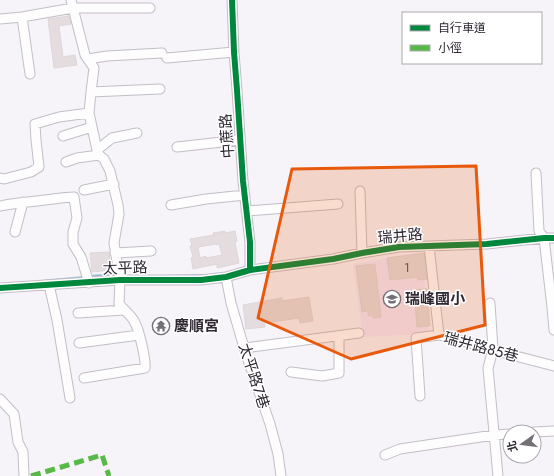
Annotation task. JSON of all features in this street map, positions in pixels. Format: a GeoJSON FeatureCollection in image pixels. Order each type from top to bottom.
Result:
{"type":"FeatureCollection","features":[{"type":"Feature","properties":{"kind":"street","name":"中蔗路"},"geometry":{"type":"LineString","coordinates":[[232,0],[240,140],[250,242],[250,270]]}},
{"type":"Feature","properties":{"kind":"street"},"geometry":{"type":"LineString","coordinates":[[72,4],[84,55],[94,68],[89,113],[98,152],[104,159],[114,184],[119,214],[114,243],[120,280],[119,304],[134,321],[139,335],[145,364],[145,368],[84,378]]}},
{"type":"Feature","properties":{"kind":"street"},"geometry":{"type":"LineString","coordinates":[[0,19],[22,16],[72,4],[150,8]]}},
{"type":"Feature","properties":{"kind":"street"},"geometry":{"type":"LineString","coordinates":[[22,16],[30,74]]}},
{"type":"Feature","properties":{"kind":"street"},"geometry":{"type":"LineString","coordinates":[[88,59],[107,56],[234,52]]}},
{"type":"Feature","properties":{"kind":"street"},"geometry":{"type":"LineString","coordinates":[[91,92],[160,90]]}},
{"type":"Feature","properties":{"kind":"street"},"geometry":{"type":"LineString","coordinates":[[0,178],[4,179],[31,172],[39,167],[35,124],[59,117],[89,113]]}},
{"type":"Feature","properties":{"kind":"street"},"geometry":{"type":"LineString","coordinates":[[63,136],[92,127]]}},
{"type":"Feature","properties":{"kind":"street"},"geometry":{"type":"LineString","coordinates":[[66,162],[98,152],[112,138],[137,133]]}},
{"type":"Feature","properties":{"kind":"street"},"geometry":{"type":"LineString","coordinates":[[177,147],[240,140]]}},
{"type":"Feature","properties":{"kind":"street"},"geometry":{"type":"LineString","coordinates":[[536,173],[539,231],[544,238],[554,330]]}},
{"type":"Feature","properties":{"kind":"street"},"geometry":{"type":"LineString","coordinates":[[84,190],[114,184]]}},
{"type":"Feature","properties":{"kind":"street"},"geometry":{"type":"LineString","coordinates":[[360,191],[362,253]]}},
{"type":"Feature","properties":{"kind":"street"},"geometry":{"type":"LineString","coordinates":[[171,205],[206,199],[245,195]]}},
{"type":"Feature","properties":{"kind":"street"},"geometry":{"type":"LineString","coordinates":[[0,206],[63,197],[74,197],[77,218],[73,244],[81,257],[88,283]]}},
{"type":"Feature","properties":{"kind":"street"},"geometry":{"type":"LineString","coordinates":[[15,232],[23,202]]}},
{"type":"Feature","properties":{"kind":"street"},"geometry":{"type":"LineString","coordinates":[[246,211],[338,204]]}},
{"type":"Feature","properties":{"kind":"street","name":"瑞井路"},"geometry":{"type":"LineString","coordinates":[[250,270],[333,259],[399,247],[487,244],[554,238]]}},
{"type":"Feature","properties":{"kind":"street"},"geometry":{"type":"LineString","coordinates":[[429,246],[439,335]]}},
{"type":"Feature","properties":{"kind":"street"},"geometry":{"type":"LineString","coordinates":[[115,253],[151,251]]}},
{"type":"Feature","properties":{"kind":"street","name":"太平路"},"geometry":{"type":"LineString","coordinates":[[0,288],[120,280],[186,280],[226,277],[250,270]]}},
{"type":"Feature","properties":{"kind":"street","name":"太平路7巷"},"geometry":{"type":"LineString","coordinates":[[226,277],[231,303],[244,348],[270,424],[278,454],[281,476]]}},
{"type":"Feature","properties":{"kind":"street"},"geometry":{"type":"LineString","coordinates":[[49,285],[57,320],[70,398]]}},
{"type":"Feature","properties":{"kind":"street"},"geometry":{"type":"LineString","coordinates":[[490,303],[493,349],[488,368],[498,476]]}},
{"type":"Feature","properties":{"kind":"street"},"geometry":{"type":"LineString","coordinates":[[78,313],[124,310]]}},
{"type":"Feature","properties":{"kind":"street"},"geometry":{"type":"LineString","coordinates":[[244,348],[359,333]]}},
{"type":"Feature","properties":{"kind":"street"},"geometry":{"type":"LineString","coordinates":[[79,343],[139,335]]}},
{"type":"Feature","properties":{"kind":"street","name":"瑞井路85巷"},"geometry":{"type":"LineString","coordinates":[[420,396],[416,338],[439,335],[554,366]]}},
{"type":"Feature","properties":{"kind":"street"},"geometry":{"type":"LineString","coordinates":[[291,372],[322,376],[340,372],[339,336]]}},
{"type":"Feature","properties":{"kind":"street"},"geometry":{"type":"LineString","coordinates":[[0,399],[14,414],[18,442],[23,452],[24,476]]}},
{"type":"Feature","properties":{"kind":"street"},"geometry":{"type":"LineString","coordinates":[[542,431],[554,430]]}},
{"type":"Feature","properties":{"kind":"street"},"geometry":{"type":"LineString","coordinates":[[385,455],[400,449],[502,434]]}},
{"type":"Feature","properties":{"kind":"highlighted area"},"geometry":{"type":"Polygon","coordinates":[[[476,166],[485,325],[351,359],[258,318],[292,169],[476,166]]]}},
{"type":"Feature","properties":{"kind":"shaded area","name":"瑞峰國小"},"geometry":{"type":"Polygon","coordinates":[[[422,252],[429,334],[363,337],[353,264],[422,252]]]}},
{"type":"Feature","properties":{"kind":"building"},"geometry":{"type":"Polygon","coordinates":[[[69,16],[71,24],[59,26],[63,57],[75,55],[77,65],[54,68],[48,19],[69,16]]]}},
{"type":"Feature","properties":{"kind":"building"},"geometry":{"type":"Polygon","coordinates":[[[235,231],[237,241],[235,242],[239,263],[217,268],[217,264],[193,269],[191,258],[193,257],[190,246],[192,245],[190,239],[214,235],[213,233],[235,231]],[[219,244],[198,247],[200,258],[222,255],[219,244]]]}},
{"type":"Feature","properties":{"kind":"building"},"geometry":{"type":"Polygon","coordinates":[[[109,252],[111,270],[92,272],[90,253],[109,252]]]}},
{"type":"Feature","properties":{"kind":"building"},"geometry":{"type":"Polygon","coordinates":[[[424,253],[427,279],[418,280],[417,277],[390,280],[387,258],[424,253]]]}},
{"type":"Feature","properties":{"kind":"building"},"geometry":{"type":"Polygon","coordinates":[[[375,264],[381,317],[373,318],[373,315],[368,316],[368,311],[362,312],[356,266],[375,264]]]}},
{"type":"Feature","properties":{"kind":"building"},"geometry":{"type":"Polygon","coordinates":[[[427,289],[430,326],[417,327],[414,290],[427,289]]]}},
{"type":"Feature","properties":{"kind":"building"},"geometry":{"type":"Polygon","coordinates":[[[309,297],[313,321],[300,323],[299,318],[264,323],[265,327],[246,329],[243,305],[282,298],[282,301],[309,297]]]}},
{"type":"Feature","properties":{"kind":"waterway"},"geometry":{"type":"LineString","coordinates":[[89,276],[116,275]]}},
{"type":"Feature","properties":{"kind":"waterway"},"geometry":{"type":"LineString","coordinates":[[161,276],[204,275]]}},
{"type":"Feature","properties":{"kind":"waterway"},"geometry":{"type":"LineString","coordinates":[[41,281],[84,277]]}},
{"type":"Feature","properties":{"kind":"marked path"},"geometry":{"type":"LineString","coordinates":[[31,476],[102,455],[109,476]]}},
{"type":"Feature","properties":{"kind":"cycle path"},"geometry":{"type":"LineString","coordinates":[[232,0],[243,181],[250,242],[250,270]]}},
{"type":"Feature","properties":{"kind":"cycle path"},"geometry":{"type":"LineString","coordinates":[[0,288],[120,280],[201,280],[226,277],[250,270],[333,259],[399,247],[487,244],[554,238]]}},
{"type":"Feature","properties":{"kind":"place","name":"瑞峰國小"},"geometry":{"type":"Point","coordinates":[392,299]}},
{"type":"Feature","properties":{"kind":"place","name":"慶順宮"},"geometry":{"type":"Point","coordinates":[161,326]}}]}
